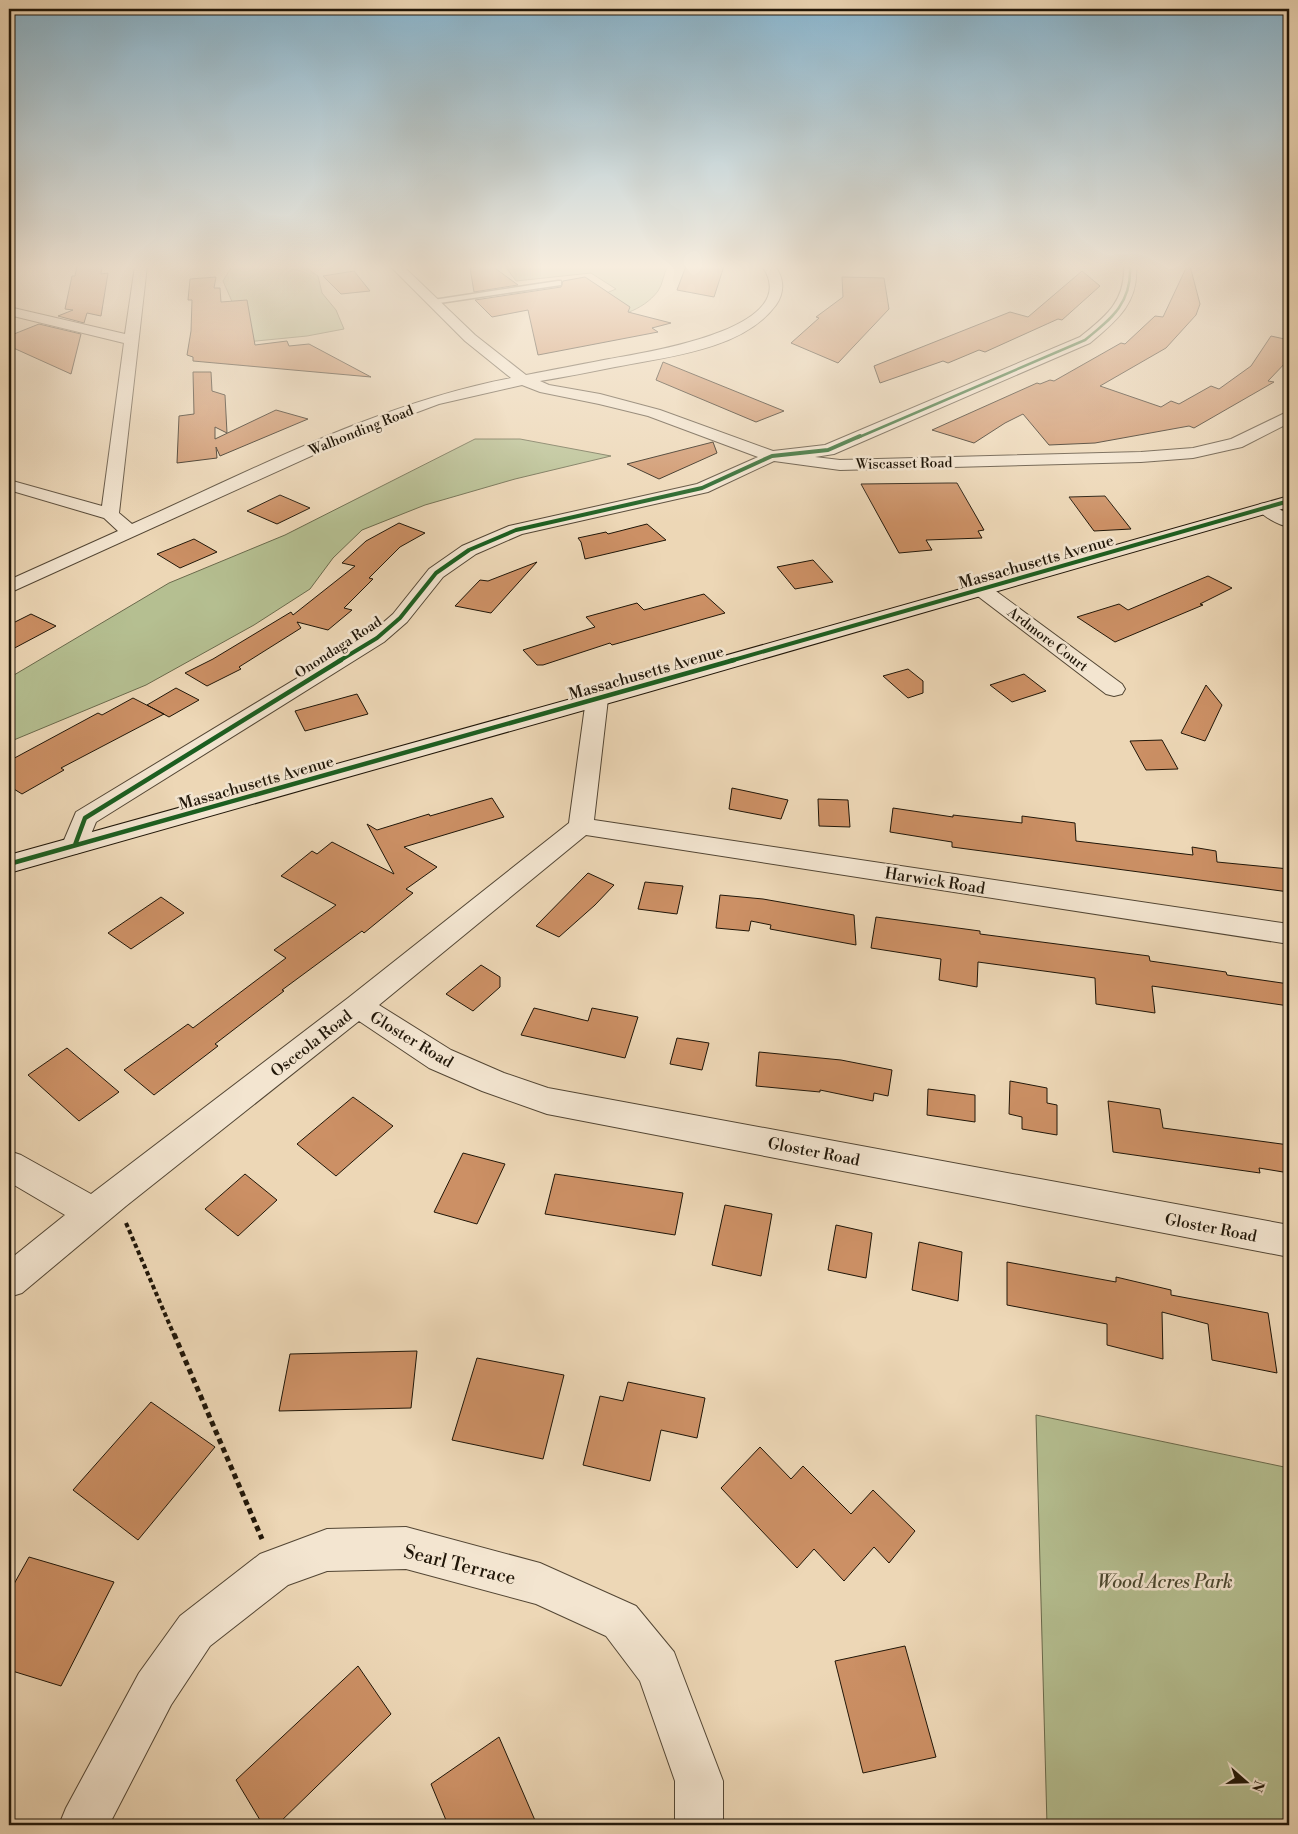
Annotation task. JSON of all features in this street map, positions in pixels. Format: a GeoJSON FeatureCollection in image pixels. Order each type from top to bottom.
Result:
{"type":"FeatureCollection","features":[{"type":"Feature","properties":{"kind":"street"},"geometry":{"type":"LineString","coordinates":[[110,514],[130,352]]}},
{"type":"Feature","properties":{"kind":"street","name":"Wiscasset Road"},"geometry":{"type":"LineString","coordinates":[[488,352],[523,380],[545,389],[600,399],[654,413],[772,456],[840,465],[1141,457],[1193,453],[1236,443],[1267,430],[1289,416]]}},
{"type":"Feature","properties":{"kind":"street","name":"Walhonding Road"},"geometry":{"type":"LineString","coordinates":[[9,587],[129,531],[374,423],[433,401],[523,380],[672,352]]}},
{"type":"Feature","properties":{"kind":"street"},"geometry":{"type":"LineString","coordinates":[[772,456],[828,450],[1058,352]]}},
{"type":"Feature","properties":{"kind":"street","name":"Onondaga Road"},"geometry":{"type":"LineString","coordinates":[[75,845],[85,818],[377,638],[400,618],[436,573],[468,550],[516,530],[702,488],[772,456]]}},
{"type":"Feature","properties":{"kind":"street"},"geometry":{"type":"LineString","coordinates":[[9,485],[110,514],[129,531]]}},
{"type":"Feature","properties":{"kind":"street","name":"Massachusetts Avenue"},"geometry":{"type":"LineString","coordinates":[[9,864],[982,590],[1289,501]]}},
{"type":"Feature","properties":{"kind":"street"},"geometry":{"type":"LineString","coordinates":[[1266,508],[1289,522]]}},
{"type":"Feature","properties":{"kind":"street","name":"Ardmore Court"},"geometry":{"type":"LineString","coordinates":[[982,590],[1114,689]]}},
{"type":"Feature","properties":{"kind":"street"},"geometry":{"type":"LineString","coordinates":[[581,826],[597,699]]}},
{"type":"Feature","properties":{"kind":"street","name":"Harwick Road"},"geometry":{"type":"LineString","coordinates":[[581,826],[1289,934]]}},
{"type":"Feature","properties":{"kind":"street","name":"Osceola Road"},"geometry":{"type":"LineString","coordinates":[[9,1281],[104,1204],[358,1006],[581,826]]}},
{"type":"Feature","properties":{"kind":"street","name":"Gloster Road"},"geometry":{"type":"LineString","coordinates":[[358,1006],[440,1059],[493,1082],[547,1100],[1289,1242]]}},
{"type":"Feature","properties":{"kind":"street"},"geometry":{"type":"LineString","coordinates":[[9,1165],[104,1204]]}},
{"type":"Feature","properties":{"kind":"street","name":"Searl Terrace"},"geometry":{"type":"LineString","coordinates":[[83,1825],[155,1689],[195,1631],[275,1569],[327,1550],[406,1548],[540,1584],[621,1621],[658,1668],[699,1780],[699,1825]]}},
{"type":"Feature","properties":{"kind":"path"},"geometry":{"type":"LineString","coordinates":[[104,1204],[275,1569]]}},
{"type":"Feature","properties":{"kind":"green space"},"geometry":{"type":"Polygon","coordinates":[[[475,439],[520,439],[611,456],[515,479],[425,505],[362,530],[333,558],[310,589],[254,625],[146,685],[9,742],[9,678],[169,583],[285,535],[475,439]]]}},
{"type":"Feature","properties":{"kind":"green space","name":"Wood Acres Park"},"geometry":{"type":"Polygon","coordinates":[[[1036,1415],[1289,1468],[1289,1825],[1047,1825],[1036,1415]]]}},
{"type":"Feature","properties":{"kind":"building"},"geometry":{"type":"Polygon","coordinates":[[[21,352],[77,352],[71,374],[21,352]]]}},
{"type":"Feature","properties":{"kind":"building"},"geometry":{"type":"Polygon","coordinates":[[[188,352],[323,352],[371,377],[193,361],[193,357],[187,355],[188,352]]]}},
{"type":"Feature","properties":{"kind":"building"},"geometry":{"type":"Polygon","coordinates":[[[537,352],[556,352],[538,355],[537,352]]]}},
{"type":"Feature","properties":{"kind":"building"},"geometry":{"type":"Polygon","coordinates":[[[811,352],[849,352],[838,363],[811,352]]]}},
{"type":"Feature","properties":{"kind":"building"},"geometry":{"type":"Polygon","coordinates":[[[910,352],[975,352],[948,363],[943,361],[880,383],[874,366],[910,352]]]}},
{"type":"Feature","properties":{"kind":"building"},"geometry":{"type":"Polygon","coordinates":[[[1106,352],[1160,352],[1100,386],[1161,407],[1171,401],[1179,404],[1211,386],[1219,389],[1251,366],[1261,352],[1289,352],[1289,359],[1268,381],[1274,382],[1194,428],[1189,426],[1095,443],[1049,445],[1023,414],[974,443],[932,430],[1037,383],[1054,381],[1106,352]]]}},
{"type":"Feature","properties":{"kind":"building"},"geometry":{"type":"Polygon","coordinates":[[[663,362],[784,411],[756,422],[656,380],[663,362]]]}},
{"type":"Feature","properties":{"kind":"building"},"geometry":{"type":"Polygon","coordinates":[[[193,372],[211,372],[212,391],[225,395],[227,433],[215,427],[215,439],[276,410],[308,419],[220,456],[216,447],[217,458],[177,463],[179,416],[194,414],[193,372]]]}},
{"type":"Feature","properties":{"kind":"building"},"geometry":{"type":"Polygon","coordinates":[[[713,442],[717,453],[659,479],[627,464],[713,442]]]}},
{"type":"Feature","properties":{"kind":"building"},"geometry":{"type":"Polygon","coordinates":[[[957,483],[984,530],[978,531],[982,538],[926,540],[932,550],[899,553],[861,484],[957,483]]]}},
{"type":"Feature","properties":{"kind":"building"},"geometry":{"type":"Polygon","coordinates":[[[280,495],[310,508],[277,524],[247,511],[280,495]]]}},
{"type":"Feature","properties":{"kind":"building"},"geometry":{"type":"Polygon","coordinates":[[[1105,496],[1131,529],[1094,531],[1069,497],[1105,496]]]}},
{"type":"Feature","properties":{"kind":"building"},"geometry":{"type":"Polygon","coordinates":[[[399,523],[425,533],[400,547],[369,578],[373,579],[344,608],[352,610],[328,630],[297,622],[301,628],[239,667],[241,669],[207,686],[185,673],[213,659],[291,612],[293,615],[355,566],[342,563],[366,541],[399,523]]]}},
{"type":"Feature","properties":{"kind":"building"},"geometry":{"type":"Polygon","coordinates":[[[647,524],[666,540],[585,559],[581,542],[578,538],[606,532],[608,534],[647,524]]]}},
{"type":"Feature","properties":{"kind":"building"},"geometry":{"type":"Polygon","coordinates":[[[194,539],[217,552],[180,568],[157,554],[194,539]]]}},
{"type":"Feature","properties":{"kind":"building"},"geometry":{"type":"Polygon","coordinates":[[[813,560],[833,582],[795,589],[777,567],[813,560]]]}},
{"type":"Feature","properties":{"kind":"building"},"geometry":{"type":"Polygon","coordinates":[[[537,562],[491,613],[455,606],[480,580],[488,581],[537,562]]]}},
{"type":"Feature","properties":{"kind":"building"},"geometry":{"type":"Polygon","coordinates":[[[1208,576],[1232,588],[1200,604],[1203,605],[1115,642],[1077,617],[1119,604],[1128,610],[1208,576]]]}},
{"type":"Feature","properties":{"kind":"building"},"geometry":{"type":"Polygon","coordinates":[[[704,594],[725,613],[612,645],[610,643],[543,665],[537,665],[523,650],[595,627],[586,617],[637,603],[644,610],[704,594]]]}},
{"type":"Feature","properties":{"kind":"building"},"geometry":{"type":"Polygon","coordinates":[[[31,614],[56,626],[9,651],[9,625],[31,614]]]}},
{"type":"Feature","properties":{"kind":"building"},"geometry":{"type":"Polygon","coordinates":[[[908,669],[923,681],[923,693],[908,698],[883,676],[908,669]]]}},
{"type":"Feature","properties":{"kind":"building"},"geometry":{"type":"Polygon","coordinates":[[[1024,674],[1046,691],[1012,702],[990,685],[1024,674]]]}},
{"type":"Feature","properties":{"kind":"building"},"geometry":{"type":"Polygon","coordinates":[[[1206,685],[1222,705],[1205,741],[1181,733],[1206,685]]]}},
{"type":"Feature","properties":{"kind":"building"},"geometry":{"type":"Polygon","coordinates":[[[176,688],[199,700],[169,717],[147,705],[176,688]]]}},
{"type":"Feature","properties":{"kind":"building"},"geometry":{"type":"Polygon","coordinates":[[[357,694],[368,714],[305,731],[295,711],[357,694]]]}},
{"type":"Feature","properties":{"kind":"building"},"geometry":{"type":"Polygon","coordinates":[[[133,698],[164,714],[61,768],[64,770],[22,794],[9,786],[9,761],[98,713],[102,715],[133,698]]]}},
{"type":"Feature","properties":{"kind":"building"},"geometry":{"type":"Polygon","coordinates":[[[1162,740],[1178,769],[1146,770],[1130,741],[1162,740]]]}},
{"type":"Feature","properties":{"kind":"building"},"geometry":{"type":"Polygon","coordinates":[[[732,788],[788,800],[781,819],[729,809],[732,788]]]}},
{"type":"Feature","properties":{"kind":"building"},"geometry":{"type":"Polygon","coordinates":[[[492,798],[504,817],[404,847],[437,867],[406,889],[413,893],[364,933],[362,931],[282,990],[284,991],[215,1044],[218,1046],[154,1095],[124,1070],[188,1024],[193,1028],[286,958],[274,950],[336,905],[281,876],[312,851],[317,854],[332,842],[394,874],[367,824],[377,830],[492,798]]]}},
{"type":"Feature","properties":{"kind":"building"},"geometry":{"type":"Polygon","coordinates":[[[818,799],[848,800],[850,827],[819,826],[818,799]]]}},
{"type":"Feature","properties":{"kind":"building"},"geometry":{"type":"Polygon","coordinates":[[[893,808],[953,817],[953,815],[1022,823],[1022,816],[1075,823],[1076,841],[1193,855],[1192,847],[1216,851],[1217,862],[1289,869],[1289,892],[952,847],[952,842],[890,832],[893,808]]]}},
{"type":"Feature","properties":{"kind":"building"},"geometry":{"type":"Polygon","coordinates":[[[588,873],[614,885],[559,937],[536,926],[588,873]]]}},
{"type":"Feature","properties":{"kind":"building"},"geometry":{"type":"Polygon","coordinates":[[[645,882],[683,886],[677,914],[638,909],[645,882]]]}},
{"type":"Feature","properties":{"kind":"building"},"geometry":{"type":"Polygon","coordinates":[[[720,895],[763,899],[854,915],[856,945],[770,929],[771,925],[751,921],[749,931],[716,928],[720,895]]]}},
{"type":"Feature","properties":{"kind":"building"},"geometry":{"type":"Polygon","coordinates":[[[161,897],[184,913],[131,949],[108,933],[161,897]]]}},
{"type":"Feature","properties":{"kind":"building"},"geometry":{"type":"Polygon","coordinates":[[[876,917],[980,931],[980,934],[1149,956],[1150,961],[1226,972],[1227,975],[1289,984],[1289,1006],[1152,986],[1155,1013],[1096,1004],[1095,978],[978,962],[977,987],[939,980],[941,959],[871,948],[876,917]]]}},
{"type":"Feature","properties":{"kind":"building"},"geometry":{"type":"Polygon","coordinates":[[[481,965],[500,977],[500,987],[473,1011],[446,994],[481,965]]]}},
{"type":"Feature","properties":{"kind":"building"},"geometry":{"type":"Polygon","coordinates":[[[534,1008],[588,1021],[592,1008],[638,1017],[625,1058],[521,1035],[534,1008]]]}},
{"type":"Feature","properties":{"kind":"building"},"geometry":{"type":"Polygon","coordinates":[[[677,1038],[709,1043],[702,1070],[670,1064],[677,1038]]]}},
{"type":"Feature","properties":{"kind":"building"},"geometry":{"type":"Polygon","coordinates":[[[67,1048],[119,1092],[79,1121],[28,1075],[67,1048]]]}},
{"type":"Feature","properties":{"kind":"building"},"geometry":{"type":"Polygon","coordinates":[[[759,1052],[841,1060],[892,1070],[888,1096],[874,1093],[873,1101],[820,1090],[820,1092],[756,1086],[759,1052]]]}},
{"type":"Feature","properties":{"kind":"building"},"geometry":{"type":"Polygon","coordinates":[[[1010,1081],[1047,1088],[1047,1103],[1057,1105],[1057,1135],[1022,1129],[1022,1117],[1009,1114],[1010,1081]]]}},
{"type":"Feature","properties":{"kind":"building"},"geometry":{"type":"Polygon","coordinates":[[[928,1089],[975,1095],[975,1122],[927,1115],[928,1089]]]}},
{"type":"Feature","properties":{"kind":"building"},"geometry":{"type":"Polygon","coordinates":[[[353,1097],[393,1126],[336,1176],[297,1144],[353,1097]]]}},
{"type":"Feature","properties":{"kind":"building"},"geometry":{"type":"Polygon","coordinates":[[[1108,1101],[1160,1109],[1163,1128],[1289,1145],[1289,1173],[1259,1168],[1260,1173],[1113,1152],[1108,1101]]]}},
{"type":"Feature","properties":{"kind":"building"},"geometry":{"type":"Polygon","coordinates":[[[463,1153],[505,1164],[477,1224],[434,1212],[463,1153]]]}},
{"type":"Feature","properties":{"kind":"building"},"geometry":{"type":"Polygon","coordinates":[[[245,1174],[277,1200],[238,1236],[205,1209],[245,1174]]]}},
{"type":"Feature","properties":{"kind":"building"},"geometry":{"type":"Polygon","coordinates":[[[555,1174],[683,1193],[675,1235],[545,1214],[555,1174]]]}},
{"type":"Feature","properties":{"kind":"building"},"geometry":{"type":"Polygon","coordinates":[[[725,1205],[772,1214],[761,1276],[712,1265],[725,1205]]]}},
{"type":"Feature","properties":{"kind":"building"},"geometry":{"type":"Polygon","coordinates":[[[836,1225],[872,1233],[866,1278],[828,1270],[836,1225]]]}},
{"type":"Feature","properties":{"kind":"building"},"geometry":{"type":"Polygon","coordinates":[[[919,1242],[962,1252],[958,1301],[912,1290],[919,1242]]]}},
{"type":"Feature","properties":{"kind":"building"},"geometry":{"type":"Polygon","coordinates":[[[1007,1262],[1116,1282],[1116,1277],[1171,1290],[1171,1295],[1268,1313],[1277,1373],[1212,1360],[1208,1324],[1162,1312],[1163,1359],[1107,1345],[1107,1324],[1007,1305],[1007,1262]]]}},
{"type":"Feature","properties":{"kind":"building"},"geometry":{"type":"Polygon","coordinates":[[[417,1351],[411,1408],[279,1411],[290,1354],[417,1351]]]}},
{"type":"Feature","properties":{"kind":"building"},"geometry":{"type":"Polygon","coordinates":[[[477,1358],[564,1375],[543,1459],[452,1440],[477,1358]]]}},
{"type":"Feature","properties":{"kind":"building"},"geometry":{"type":"Polygon","coordinates":[[[628,1382],[705,1398],[697,1438],[661,1430],[650,1481],[583,1465],[600,1396],[623,1401],[628,1382]]]}},
{"type":"Feature","properties":{"kind":"building"},"geometry":{"type":"Polygon","coordinates":[[[151,1402],[215,1447],[138,1540],[73,1490],[151,1402]]]}},
{"type":"Feature","properties":{"kind":"building"},"geometry":{"type":"Polygon","coordinates":[[[760,1447],[791,1479],[803,1466],[851,1514],[873,1490],[915,1531],[889,1563],[874,1547],[844,1581],[814,1549],[797,1568],[721,1488],[760,1447]]]}},
{"type":"Feature","properties":{"kind":"building"},"geometry":{"type":"Polygon","coordinates":[[[29,1557],[114,1582],[61,1686],[9,1670],[9,1593],[29,1557]]]}},
{"type":"Feature","properties":{"kind":"building"},"geometry":{"type":"Polygon","coordinates":[[[905,1646],[936,1757],[863,1773],[835,1661],[905,1646]]]}},
{"type":"Feature","properties":{"kind":"building"},"geometry":{"type":"Polygon","coordinates":[[[358,1666],[391,1714],[277,1825],[263,1825],[236,1780],[358,1666]]]}},
{"type":"Feature","properties":{"kind":"building"},"geometry":{"type":"Polygon","coordinates":[[[499,1737],[537,1825],[448,1825],[431,1784],[499,1737]]]}},
{"type":"Feature","properties":{"kind":"cycle path"},"geometry":{"type":"LineString","coordinates":[[75,845],[85,818],[377,638],[400,618],[436,573],[469,550],[516,530],[702,488],[772,456],[828,450],[1058,352]]}},
{"type":"Feature","properties":{"kind":"cycle path"},"geometry":{"type":"LineString","coordinates":[[9,864],[640,687],[1289,501]]}}]}
